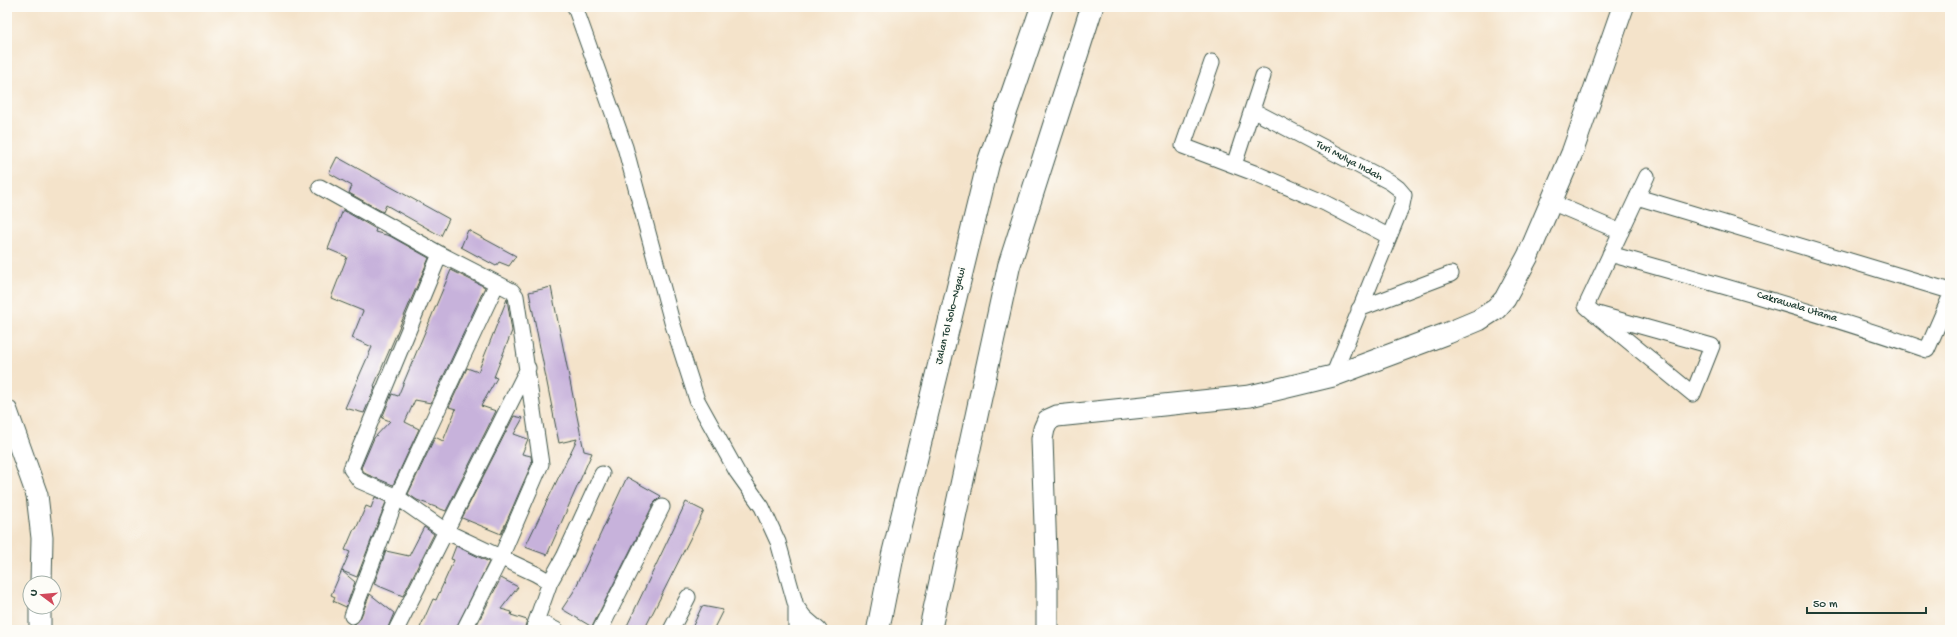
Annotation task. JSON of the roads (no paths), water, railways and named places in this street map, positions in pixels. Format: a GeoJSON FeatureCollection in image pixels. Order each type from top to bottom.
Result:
{"type":"FeatureCollection","features":[{"type":"Feature","properties":{"kind":"highway","name":"Jalan Tol Solo–Ngawi"},"geometry":{"type":"LineString","coordinates":[[878,630],[893,554],[988,164],[1042,7]]}},
{"type":"Feature","properties":{"kind":"highway"},"geometry":{"type":"LineString","coordinates":[[930,630],[1009,266],[1092,7]]}},
{"type":"Feature","properties":{"kind":"street"},"geometry":{"type":"LineString","coordinates":[[575,7],[626,147],[672,322],[697,400],[737,472],[762,507],[778,542],[796,606],[796,630]]}},
{"type":"Feature","properties":{"kind":"street"},"geometry":{"type":"LineString","coordinates":[[1046,630],[1047,583],[1042,439],[1048,420],[1057,416],[1095,411],[1250,396],[1333,376],[1448,333],[1479,320],[1496,309],[1505,299],[1525,262],[1572,153],[1623,7]]}},
{"type":"Feature","properties":{"kind":"street"},"geometry":{"type":"LineString","coordinates":[[1212,62],[1184,146],[1325,203],[1388,236]]}},
{"type":"Feature","properties":{"kind":"street"},"geometry":{"type":"LineString","coordinates":[[1234,165],[1263,76]]}},
{"type":"Feature","properties":{"kind":"street","name":"Turi Mulya Indah"},"geometry":{"type":"LineString","coordinates":[[1252,110],[1398,188],[1404,195],[1402,205],[1388,236],[1333,376]]}},
{"type":"Feature","properties":{"kind":"street"},"geometry":{"type":"LineString","coordinates":[[1594,313],[1712,346],[1693,394],[1594,313],[1586,306],[1647,176]]}},
{"type":"Feature","properties":{"kind":"street"},"geometry":{"type":"LineString","coordinates":[[320,188],[440,254],[512,291],[516,296],[528,368],[540,464],[501,557],[464,630]]}},
{"type":"Feature","properties":{"kind":"street"},"geometry":{"type":"LineString","coordinates":[[1637,197],[1950,291]]}},
{"type":"Feature","properties":{"kind":"street"},"geometry":{"type":"LineString","coordinates":[[1551,202],[1621,232]]}},
{"type":"Feature","properties":{"kind":"street"},"geometry":{"type":"LineString","coordinates":[[440,254],[351,469],[360,481],[397,497],[447,532],[550,582]]}},
{"type":"Feature","properties":{"kind":"street","name":"Cakrawala Utama"},"geometry":{"type":"LineString","coordinates":[[1610,254],[1758,295],[1850,323],[1927,350],[1950,297]]}},
{"type":"Feature","properties":{"kind":"street"},"geometry":{"type":"LineString","coordinates":[[1359,309],[1451,274]]}},
{"type":"Feature","properties":{"kind":"street"},"geometry":{"type":"LineString","coordinates":[[352,616],[397,497],[497,283]]}},
{"type":"Feature","properties":{"kind":"street"},"geometry":{"type":"LineString","coordinates":[[396,630],[447,532],[528,368]]}},
{"type":"Feature","properties":{"kind":"street"},"geometry":{"type":"LineString","coordinates":[[7,411],[37,495],[42,538],[41,575]]}},
{"type":"Feature","properties":{"kind":"street"},"geometry":{"type":"LineString","coordinates":[[556,630],[536,626],[550,582],[564,557],[602,474]]}},
{"type":"Feature","properties":{"kind":"street"},"geometry":{"type":"LineString","coordinates":[[600,630],[662,507]]}},
{"type":"Feature","properties":{"kind":"street"},"geometry":{"type":"LineString","coordinates":[[672,630],[688,597]]}},
{"type":"Feature","properties":{"kind":"street"},"geometry":{"type":"LineString","coordinates":[[796,606],[804,617],[818,629]]}},
{"type":"Feature","properties":{"kind":"street"},"geometry":{"type":"LineString","coordinates":[[40,615],[40,630]]}}]}
